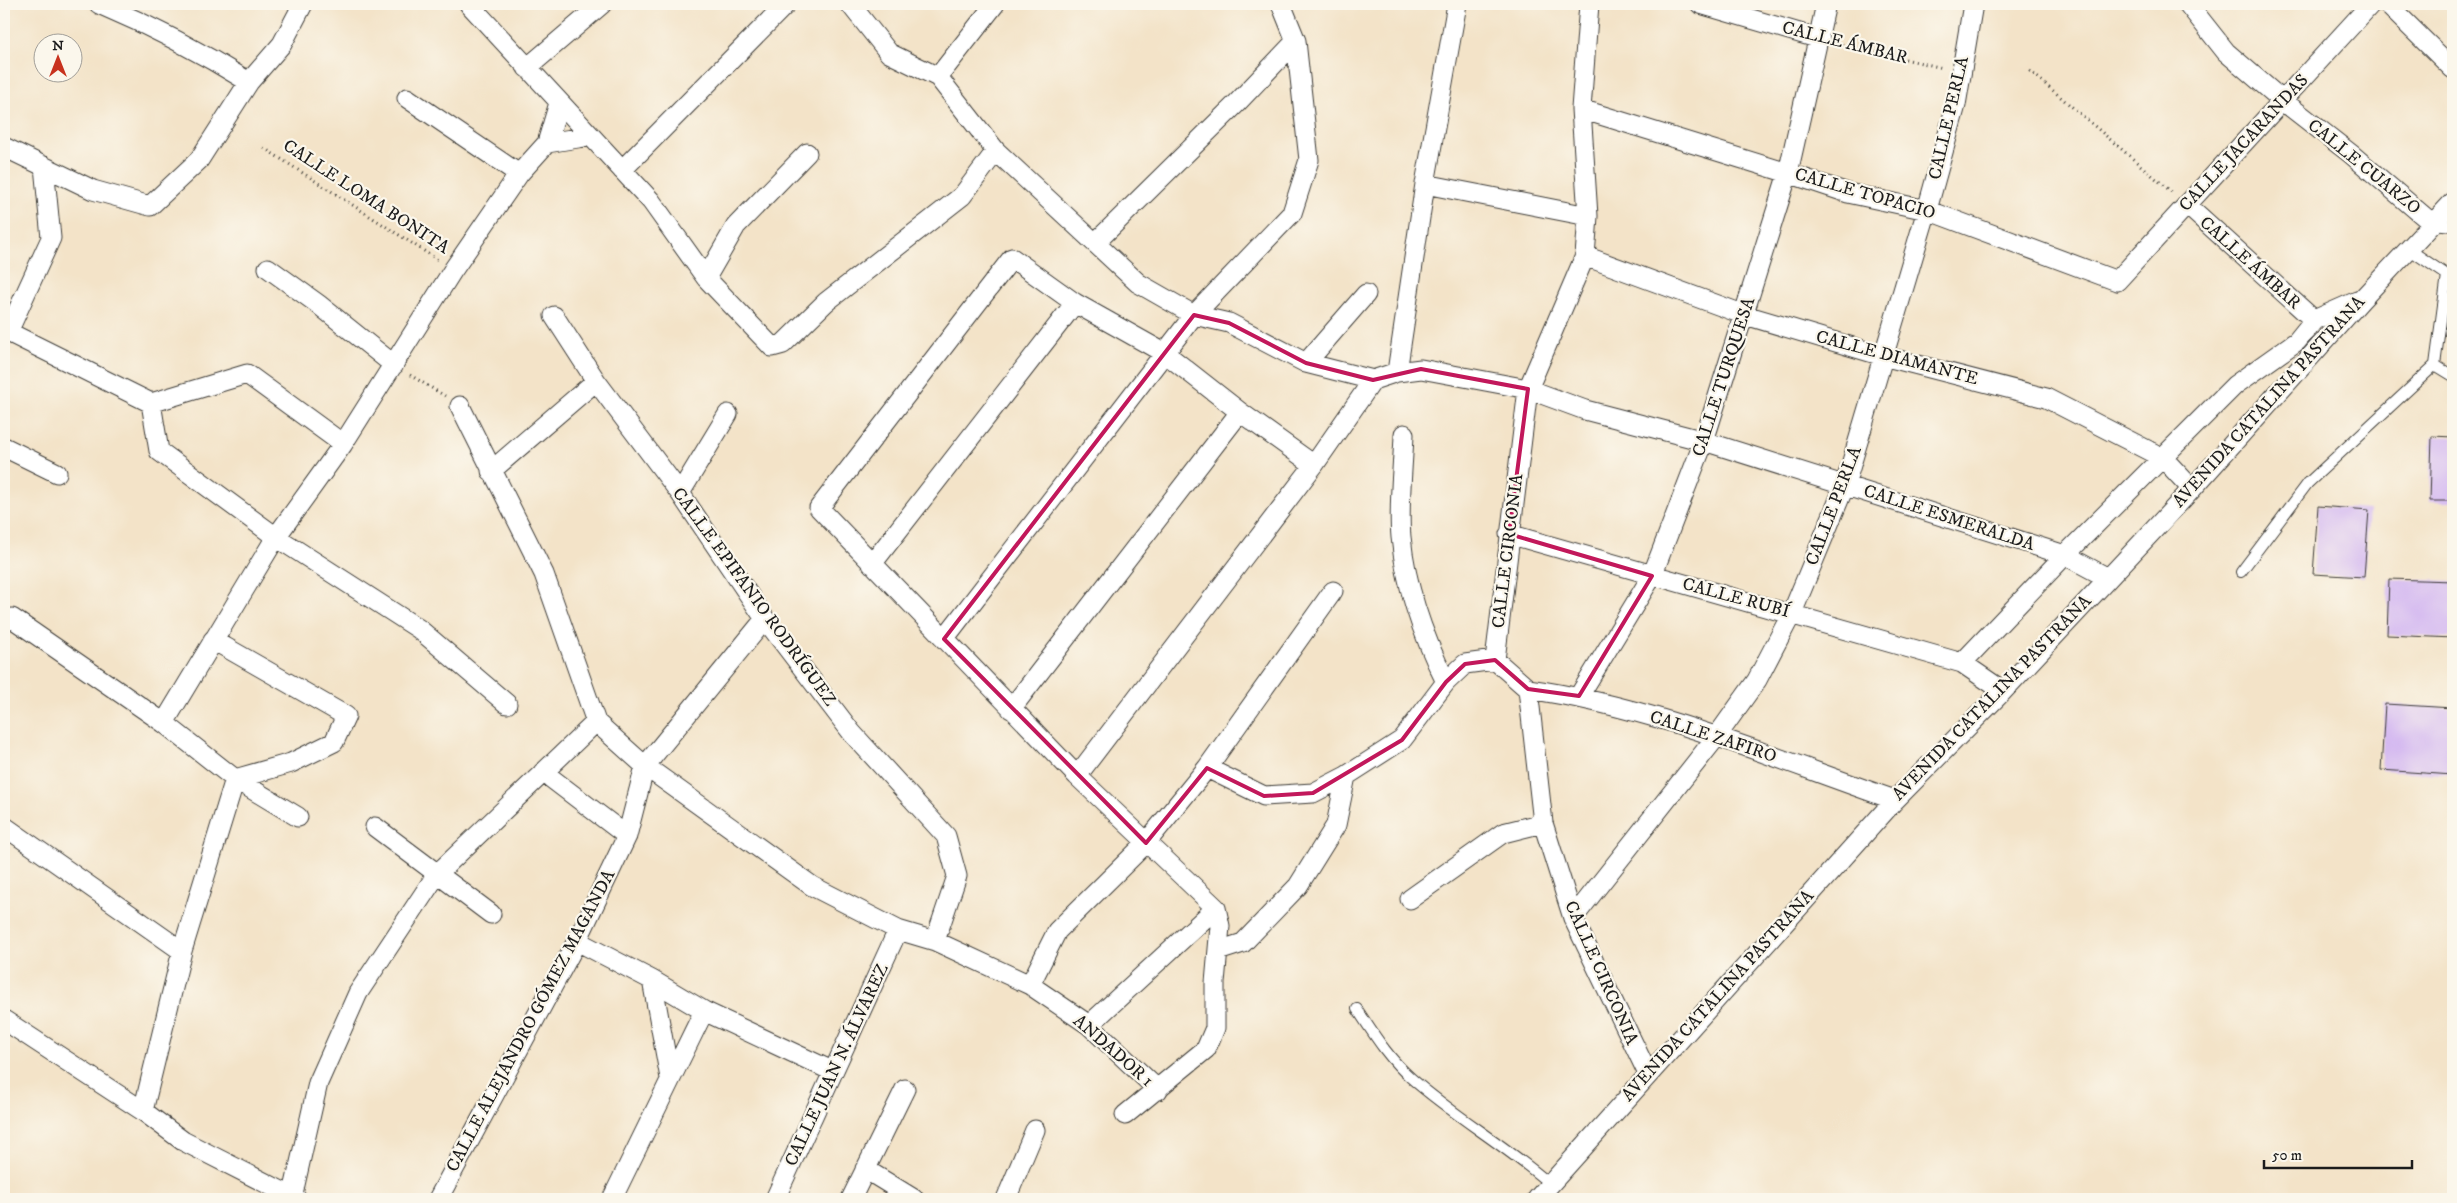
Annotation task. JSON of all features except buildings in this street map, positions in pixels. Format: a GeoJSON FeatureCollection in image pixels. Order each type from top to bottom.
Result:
{"type":"FeatureCollection","features":[{"type":"Feature","properties":{"kind":"street"},"geometry":{"type":"LineString","coordinates":[[99,4],[130,17],[208,56],[249,82]]}},
{"type":"Feature","properties":{"kind":"street"},"geometry":{"type":"LineString","coordinates":[[4,147],[92,190],[150,206],[199,160],[249,82],[282,44],[303,4]]}},
{"type":"Feature","properties":{"kind":"street"},"geometry":{"type":"LineString","coordinates":[[469,4],[651,201],[706,278],[772,347],[783,344],[826,302],[962,196],[996,151]]}},
{"type":"Feature","properties":{"kind":"street"},"geometry":{"type":"LineString","coordinates":[[527,68],[602,4]]}},
{"type":"Feature","properties":{"kind":"street"},"geometry":{"type":"LineString","coordinates":[[622,170],[786,4]]}},
{"type":"Feature","properties":{"kind":"street"},"geometry":{"type":"LineString","coordinates":[[850,4],[889,53],[938,77],[996,151],[1138,283],[1194,315],[1229,323],[1306,363],[1373,380],[1314,465],[1077,776]]}},
{"type":"Feature","properties":{"kind":"street"},"geometry":{"type":"LineString","coordinates":[[938,77],[995,4]]}},
{"type":"Feature","properties":{"kind":"street"},"geometry":{"type":"LineString","coordinates":[[944,639],[1166,354],[1194,315],[1292,213],[1309,160],[1296,41],[1281,4]]}},
{"type":"Feature","properties":{"kind":"street"},"geometry":{"type":"LineString","coordinates":[[1397,372],[1425,184],[1457,4]]}},
{"type":"Feature","properties":{"kind":"street","name":"CALLE CIRCONIA"},"geometry":{"type":"LineString","coordinates":[[1495,660],[1528,389],[1585,256],[1588,216],[1581,109],[1589,4]]}},
{"type":"Feature","properties":{"kind":"street","name":"CALLE ÁMBAR"},"geometry":{"type":"LineString","coordinates":[[1700,4],[1820,38]]}},
{"type":"Feature","properties":{"kind":"street","name":"CALLE TURQUESA"},"geometry":{"type":"LineString","coordinates":[[1579,696],[1652,576],[1704,441],[1788,173],[1820,38],[1826,4]]}},
{"type":"Feature","properties":{"kind":"street","name":"CALLE PERLA"},"geometry":{"type":"LineString","coordinates":[[1573,918],[1717,736],[1757,680],[1792,613],[1846,485],[1956,105],[1973,4]]}},
{"type":"Feature","properties":{"kind":"street","name":"CALLE CUARZO"},"geometry":{"type":"LineString","coordinates":[[2188,4],[2226,52],[2434,224]]}},
{"type":"Feature","properties":{"kind":"street","name":"CALLE JACARANDAS"},"geometry":{"type":"LineString","coordinates":[[2117,281],[2371,4]]}},
{"type":"Feature","properties":{"kind":"street"},"geometry":{"type":"LineString","coordinates":[[2387,4],[2453,69]]}},
{"type":"Feature","properties":{"kind":"street"},"geometry":{"type":"LineString","coordinates":[[1095,243],[1236,104],[1296,41]]}},
{"type":"Feature","properties":{"kind":"street"},"geometry":{"type":"LineString","coordinates":[[407,98],[519,174]]}},
{"type":"Feature","properties":{"kind":"street"},"geometry":{"type":"LineString","coordinates":[[164,723],[276,537],[343,444],[453,270],[519,174],[547,143],[559,103]]}},
{"type":"Feature","properties":{"kind":"street","name":"CALLE TOPACIO"},"geometry":{"type":"LineString","coordinates":[[1581,109],[1848,193],[1927,210],[2117,281]]}},
{"type":"Feature","properties":{"kind":"street"},"geometry":{"type":"LineString","coordinates":[[547,143],[590,136]]}},
{"type":"Feature","properties":{"kind":"street"},"geometry":{"type":"LineString","coordinates":[[706,278],[736,226],[807,153]]}},
{"type":"Feature","properties":{"kind":"street"},"geometry":{"type":"LineString","coordinates":[[44,166],[51,238],[6,331],[151,403],[247,374],[343,444]]}},
{"type":"Feature","properties":{"kind":"street"},"geometry":{"type":"LineString","coordinates":[[1425,184],[1588,216]]}},
{"type":"Feature","properties":{"kind":"street","name":"AVENIDA CATALINA PASTRANA"},"geometry":{"type":"LineString","coordinates":[[1537,1199],[1895,800],[2003,690],[2192,489],[2362,299],[2453,202]]}},
{"type":"Feature","properties":{"kind":"street","name":"CALLE ÁMBAR"},"geometry":{"type":"LineString","coordinates":[[2186,206],[2314,320]]}},
{"type":"Feature","properties":{"kind":"street","name":"CALLE DIAMANTE"},"geometry":{"type":"LineString","coordinates":[[1585,256],[1745,315],[1883,356],[2046,398],[2163,458],[2192,489]]}},
{"type":"Feature","properties":{"kind":"street"},"geometry":{"type":"LineString","coordinates":[[1125,1115],[1206,1049],[1215,1028],[1220,926],[1216,908],[1077,776],[819,508],[1012,258],[1075,303],[1166,354],[1240,412],[1314,465]]}},
{"type":"Feature","properties":{"kind":"street"},"geometry":{"type":"LineString","coordinates":[[268,268],[318,304],[394,365]]}},
{"type":"Feature","properties":{"kind":"street"},"geometry":{"type":"LineString","coordinates":[[1306,363],[1366,294]]}},
{"type":"Feature","properties":{"kind":"street"},"geometry":{"type":"LineString","coordinates":[[1962,663],[2065,555],[2235,385],[2297,341],[2314,320],[2362,299]]}},
{"type":"Feature","properties":{"kind":"street"},"geometry":{"type":"LineString","coordinates":[[872,564],[1075,303]]}},
{"type":"Feature","properties":{"kind":"street","name":"CALLE EPIFANIO RODRÍGUEZ"},"geometry":{"type":"LineString","coordinates":[[554,316],[596,382],[680,493],[765,619],[852,733],[946,836],[957,876],[935,941]]}},
{"type":"Feature","properties":{"kind":"street","name":"CALLE ESMERALDA"},"geometry":{"type":"LineString","coordinates":[[1373,380],[1397,372],[1421,369],[1528,389],[1585,410],[1704,441],[2065,555],[2108,578]]}},
{"type":"Feature","properties":{"kind":"street"},"geometry":{"type":"LineString","coordinates":[[491,471],[596,382]]}},
{"type":"Feature","properties":{"kind":"street"},"geometry":{"type":"LineString","coordinates":[[151,403],[159,451],[276,537],[419,629],[507,704]]}},
{"type":"Feature","properties":{"kind":"street"},"geometry":{"type":"LineString","coordinates":[[4,1020],[183,1141],[294,1199],[318,1083],[358,993],[437,874],[596,722],[544,574],[460,406]]}},
{"type":"Feature","properties":{"kind":"street"},"geometry":{"type":"LineString","coordinates":[[1011,709],[1240,412]]}},
{"type":"Feature","properties":{"kind":"street"},"geometry":{"type":"LineString","coordinates":[[680,493],[728,414]]}},
{"type":"Feature","properties":{"kind":"street"},"geometry":{"type":"LineString","coordinates":[[1404,434],[1401,536],[1410,588],[1429,647],[1446,682]]}},
{"type":"Feature","properties":{"kind":"street"},"geometry":{"type":"LineString","coordinates":[[4,447],[58,473]]}},
{"type":"Feature","properties":{"kind":"street","name":"CALLE RUBÍ"},"geometry":{"type":"LineString","coordinates":[[1509,534],[1652,576],[1792,613],[1962,663],[2003,690]]}},
{"type":"Feature","properties":{"kind":"street"},"geometry":{"type":"LineString","coordinates":[[1030,985],[1042,957],[1057,931],[1146,843],[1207,768],[1333,591]]}},
{"type":"Feature","properties":{"kind":"street"},"geometry":{"type":"LineString","coordinates":[[4,621],[12,618],[164,723],[235,779],[298,817]]}},
{"type":"Feature","properties":{"kind":"street","name":"CALLE ALEJANDRO GÓMEZ MAGANDA"},"geometry":{"type":"LineString","coordinates":[[438,1199],[578,941],[627,836],[644,766],[765,619]]}},
{"type":"Feature","properties":{"kind":"street"},"geometry":{"type":"LineString","coordinates":[[213,640],[346,716],[334,742],[291,763],[235,779]]}},
{"type":"Feature","properties":{"kind":"street"},"geometry":{"type":"LineString","coordinates":[[1207,768],[1264,796],[1313,793],[1346,776],[1402,740],[1446,682],[1465,664],[1495,660],[1528,689]]}},
{"type":"Feature","properties":{"kind":"street","name":"CALLE CIRCONIA"},"geometry":{"type":"LineString","coordinates":[[1528,689],[1543,823],[1573,918],[1648,1074]]}},
{"type":"Feature","properties":{"kind":"street","name":"CALLE ZAFIRO"},"geometry":{"type":"LineString","coordinates":[[1528,689],[1579,696],[1717,736],[1895,800]]}},
{"type":"Feature","properties":{"kind":"street","name":"ANDADOR 1"},"geometry":{"type":"LineString","coordinates":[[596,722],[644,766],[812,886],[898,930],[935,941],[1030,985],[1089,1025],[1158,1090]]}},
{"type":"Feature","properties":{"kind":"street"},"geometry":{"type":"LineString","coordinates":[[543,772],[627,836]]}},
{"type":"Feature","properties":{"kind":"street"},"geometry":{"type":"LineString","coordinates":[[1218,951],[1243,943],[1298,886],[1336,825],[1346,776]]}},
{"type":"Feature","properties":{"kind":"street"},"geometry":{"type":"LineString","coordinates":[[142,1112],[182,951],[235,779]]}},
{"type":"Feature","properties":{"kind":"street"},"geometry":{"type":"LineString","coordinates":[[1410,899],[1503,833],[1543,823]]}},
{"type":"Feature","properties":{"kind":"street"},"geometry":{"type":"LineString","coordinates":[[4,826],[182,951]]}},
{"type":"Feature","properties":{"kind":"street"},"geometry":{"type":"LineString","coordinates":[[375,826],[491,914]]}},
{"type":"Feature","properties":{"kind":"street"},"geometry":{"type":"LineString","coordinates":[[1089,1025],[1216,908]]}},
{"type":"Feature","properties":{"kind":"street","name":"CALLE JUAN N. ÁLVAREZ"},"geometry":{"type":"LineString","coordinates":[[775,1199],[898,930]]}},
{"type":"Feature","properties":{"kind":"street"},"geometry":{"type":"LineString","coordinates":[[578,941],[652,980],[704,1011],[832,1071]]}},
{"type":"Feature","properties":{"kind":"street"},"geometry":{"type":"LineString","coordinates":[[652,980],[670,1078]]}},
{"type":"Feature","properties":{"kind":"street"},"geometry":{"type":"LineString","coordinates":[[612,1199],[704,1011]]}},
{"type":"Feature","properties":{"kind":"street"},"geometry":{"type":"LineString","coordinates":[[851,1199],[905,1089]]}},
{"type":"Feature","properties":{"kind":"street"},"geometry":{"type":"LineString","coordinates":[[1006,1199],[1035,1130]]}},
{"type":"Feature","properties":{"kind":"street"},"geometry":{"type":"LineString","coordinates":[[865,1169],[914,1199]]}},
{"type":"Feature","properties":{"kind":"lane"},"geometry":{"type":"LineString","coordinates":[[2434,224],[2453,226]]}},
{"type":"Feature","properties":{"kind":"lane"},"geometry":{"type":"LineString","coordinates":[[2241,572],[2308,483],[2435,365],[2450,274],[2410,250]]}},
{"type":"Feature","properties":{"kind":"lane"},"geometry":{"type":"LineString","coordinates":[[2435,365],[2453,376]]}},
{"type":"Feature","properties":{"kind":"lane"},"geometry":{"type":"LineString","coordinates":[[1356,1009],[1387,1053],[1410,1078],[1522,1159],[1551,1185]]}},
{"type":"Feature","properties":{"kind":"path","name":"CALLE ÁMBAR"},"geometry":{"type":"LineString","coordinates":[[1820,38],[1962,73]]}},
{"type":"Feature","properties":{"kind":"path"},"geometry":{"type":"LineString","coordinates":[[2030,71],[2186,206]]}},
{"type":"Feature","properties":{"kind":"path","name":"CALLE LOMA BONITA"},"geometry":{"type":"LineString","coordinates":[[264,148],[453,270]]}},
{"type":"Feature","properties":{"kind":"path"},"geometry":{"type":"LineString","coordinates":[[394,365],[460,406]]}},
{"type":"Feature","properties":{"kind":"highlighted area"},"geometry":{"type":"Polygon","coordinates":[[[1194,315],[1229,323],[1306,363],[1373,380],[1421,369],[1528,389],[1509,534],[1652,576],[1579,696],[1528,689],[1495,660],[1465,664],[1446,682],[1402,740],[1313,793],[1264,796],[1207,768],[1146,843],[944,639],[1194,315]]]}}]}
